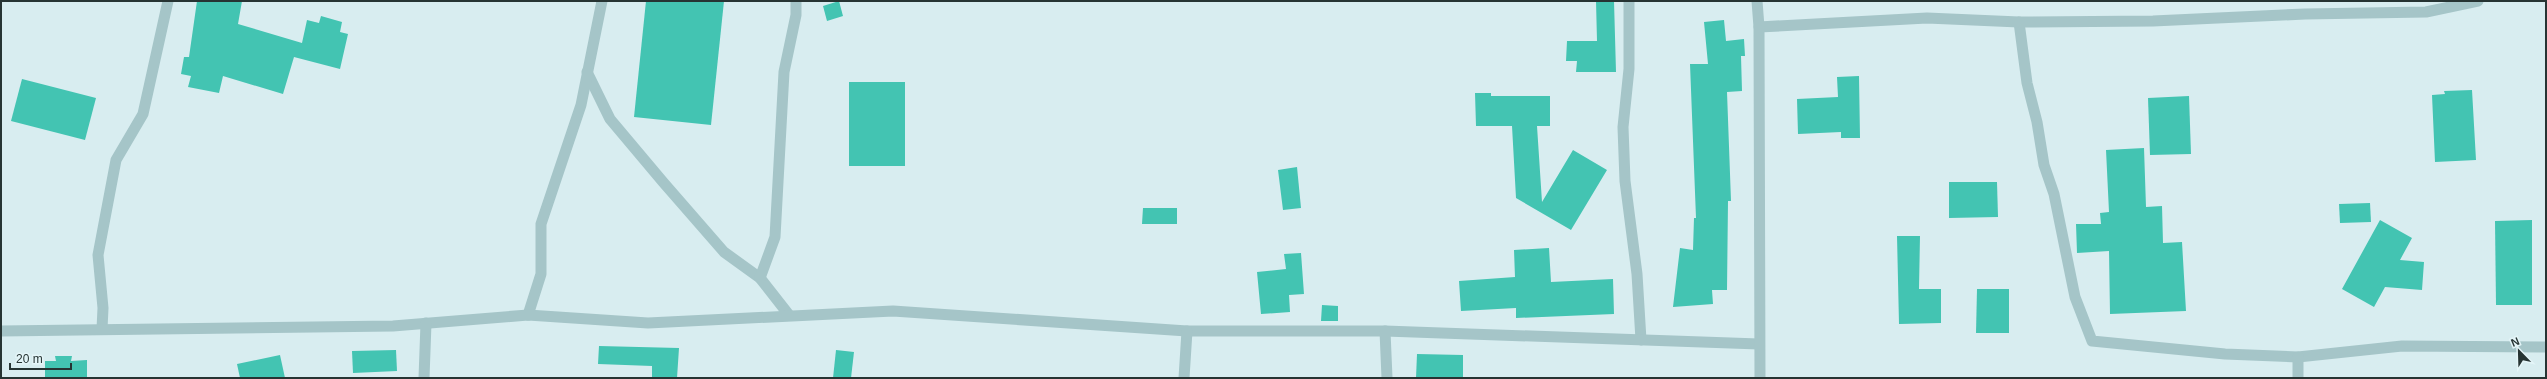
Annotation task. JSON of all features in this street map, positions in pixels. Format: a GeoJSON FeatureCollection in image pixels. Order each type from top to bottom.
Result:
{"type":"FeatureCollection","features":[{"type":"Feature","properties":{"kind":"street"},"geometry":{"type":"LineString","coordinates":[[102,330],[103,308],[98,254],[116,160],[144,114],[168,1]]}},
{"type":"Feature","properties":{"kind":"street"},"geometry":{"type":"LineString","coordinates":[[528,315],[540,274],[541,224],[581,106],[602,1]]}},
{"type":"Feature","properties":{"kind":"street"},"geometry":{"type":"LineString","coordinates":[[760,278],[775,237],[784,72],[796,15],[796,1]]}},
{"type":"Feature","properties":{"kind":"street"},"geometry":{"type":"LineString","coordinates":[[1629,1],[1629,69],[1624,127],[1625,180],[1637,274],[1641,340]]}},
{"type":"Feature","properties":{"kind":"street"},"geometry":{"type":"LineString","coordinates":[[1757,1],[1759,28],[1760,378]]}},
{"type":"Feature","properties":{"kind":"street"},"geometry":{"type":"LineString","coordinates":[[1759,28],[1927,18],[2019,22],[2153,21],[2306,14],[2426,12],[2478,1]]}},
{"type":"Feature","properties":{"kind":"street"},"geometry":{"type":"LineString","coordinates":[[2019,22],[2027,83],[2038,122],[2044,165],[2054,194],[2075,297],[2092,342],[2225,354],[2298,357],[2402,346],[2546,347]]}},
{"type":"Feature","properties":{"kind":"street"},"geometry":{"type":"LineString","coordinates":[[587,72],[610,119],[724,252],[760,278],[789,315]]}},
{"type":"Feature","properties":{"kind":"street"},"geometry":{"type":"LineString","coordinates":[[1,331],[393,326],[528,315],[648,324],[710,322],[789,315],[893,311],[1187,331],[1385,331],[1760,344]]}},
{"type":"Feature","properties":{"kind":"street"},"geometry":{"type":"LineString","coordinates":[[424,378],[426,323]]}},
{"type":"Feature","properties":{"kind":"street"},"geometry":{"type":"LineString","coordinates":[[1184,378],[1187,331]]}},
{"type":"Feature","properties":{"kind":"street"},"geometry":{"type":"LineString","coordinates":[[1385,331],[1387,378]]}},
{"type":"Feature","properties":{"kind":"street"},"geometry":{"type":"LineString","coordinates":[[2298,357],[2298,378]]}},
{"type":"Feature","properties":{"kind":"building"},"geometry":{"type":"Polygon","coordinates":[[[197,1],[242,1],[238,24],[302,43],[307,20],[319,23],[321,16],[342,22],[340,32],[348,34],[340,69],[294,57],[283,94],[223,76],[219,93],[188,87],[191,76],[181,74],[184,57],[189,57],[197,1]]]}},
{"type":"Feature","properties":{"kind":"building"},"geometry":{"type":"Polygon","coordinates":[[[646,1],[724,1],[711,125],[634,117],[646,1]]]}},
{"type":"Feature","properties":{"kind":"building"},"geometry":{"type":"Polygon","coordinates":[[[839,1],[843,16],[827,21],[823,6],[839,1]]]}},
{"type":"Feature","properties":{"kind":"building"},"geometry":{"type":"Polygon","coordinates":[[[1596,1],[1614,1],[1616,72],[1576,72],[1577,61],[1566,61],[1567,41],[1597,41],[1596,1]]]}},
{"type":"Feature","properties":{"kind":"building"},"geometry":{"type":"Polygon","coordinates":[[[1724,20],[1726,41],[1744,39],[1745,56],[1741,56],[1742,91],[1727,92],[1731,201],[1728,201],[1727,290],[1712,290],[1713,304],[1673,307],[1680,248],[1693,250],[1694,218],[1696,218],[1690,64],[1708,64],[1704,22],[1724,20]]]}},
{"type":"Feature","properties":{"kind":"building"},"geometry":{"type":"Polygon","coordinates":[[[1859,76],[1860,138],[1841,138],[1841,132],[1798,134],[1797,99],[1838,97],[1837,77],[1859,76]]]}},
{"type":"Feature","properties":{"kind":"building"},"geometry":{"type":"Polygon","coordinates":[[[22,79],[96,98],[85,140],[11,121],[22,79]]]}},
{"type":"Feature","properties":{"kind":"building"},"geometry":{"type":"Polygon","coordinates":[[[849,82],[905,82],[905,166],[849,166],[849,82]]]}},
{"type":"Feature","properties":{"kind":"building"},"geometry":{"type":"Polygon","coordinates":[[[2472,90],[2476,160],[2435,162],[2432,95],[2445,94],[2444,91],[2472,90]]]}},
{"type":"Feature","properties":{"kind":"building"},"geometry":{"type":"Polygon","coordinates":[[[1475,93],[1491,93],[1491,96],[1550,96],[1550,126],[1537,126],[1542,202],[1573,150],[1607,170],[1571,230],[1516,198],[1512,126],[1476,126],[1475,93]]]}},
{"type":"Feature","properties":{"kind":"building"},"geometry":{"type":"Polygon","coordinates":[[[2189,96],[2191,154],[2150,155],[2148,98],[2189,96]]]}},
{"type":"Feature","properties":{"kind":"building"},"geometry":{"type":"Polygon","coordinates":[[[2144,148],[2146,207],[2162,206],[2163,243],[2182,242],[2186,311],[2110,314],[2109,251],[2077,253],[2076,224],[2101,224],[2100,213],[2109,212],[2106,150],[2144,148]]]}},
{"type":"Feature","properties":{"kind":"building"},"geometry":{"type":"Polygon","coordinates":[[[1297,167],[1301,208],[1283,210],[1278,170],[1297,167]]]}},
{"type":"Feature","properties":{"kind":"building"},"geometry":{"type":"Polygon","coordinates":[[[1949,182],[1997,182],[1998,217],[1949,218],[1949,182]]]}},
{"type":"Feature","properties":{"kind":"building"},"geometry":{"type":"Polygon","coordinates":[[[2370,203],[2371,222],[2340,223],[2339,204],[2370,203]]]}},
{"type":"Feature","properties":{"kind":"building"},"geometry":{"type":"Polygon","coordinates":[[[1143,208],[1177,208],[1177,224],[1142,224],[1143,208]]]}},
{"type":"Feature","properties":{"kind":"building"},"geometry":{"type":"Polygon","coordinates":[[[2380,220],[2412,238],[2400,260],[2424,262],[2422,290],[2385,287],[2374,307],[2342,289],[2380,220]]]}},
{"type":"Feature","properties":{"kind":"building"},"geometry":{"type":"Polygon","coordinates":[[[2532,220],[2532,305],[2496,305],[2495,221],[2532,220]]]}},
{"type":"Feature","properties":{"kind":"building"},"geometry":{"type":"Polygon","coordinates":[[[1897,236],[1920,236],[1919,289],[1941,289],[1941,323],[1899,324],[1897,236]]]}},
{"type":"Feature","properties":{"kind":"building"},"geometry":{"type":"Polygon","coordinates":[[[1549,248],[1551,282],[1613,279],[1614,314],[1516,318],[1516,308],[1461,311],[1459,281],[1515,277],[1514,250],[1549,248]]]}},
{"type":"Feature","properties":{"kind":"building"},"geometry":{"type":"Polygon","coordinates":[[[1301,253],[1304,294],[1289,295],[1290,312],[1261,314],[1257,272],[1286,269],[1284,254],[1301,253]]]}},
{"type":"Feature","properties":{"kind":"building"},"geometry":{"type":"Polygon","coordinates":[[[1977,289],[2009,289],[2009,333],[1976,333],[1977,289]]]}},
{"type":"Feature","properties":{"kind":"building"},"geometry":{"type":"Polygon","coordinates":[[[1322,305],[1338,306],[1338,321],[1321,321],[1322,305]]]}},
{"type":"Feature","properties":{"kind":"building"},"geometry":{"type":"Polygon","coordinates":[[[599,346],[679,348],[677,378],[652,378],[652,366],[598,364],[599,346]]]}},
{"type":"Feature","properties":{"kind":"building"},"geometry":{"type":"Polygon","coordinates":[[[396,350],[397,371],[353,373],[352,351],[396,350]]]}},
{"type":"Feature","properties":{"kind":"building"},"geometry":{"type":"Polygon","coordinates":[[[836,350],[854,352],[851,378],[833,378],[836,350]]]}},
{"type":"Feature","properties":{"kind":"building"},"geometry":{"type":"Polygon","coordinates":[[[1417,354],[1463,355],[1463,378],[1416,378],[1417,354]]]}},
{"type":"Feature","properties":{"kind":"building"},"geometry":{"type":"Polygon","coordinates":[[[280,355],[285,378],[240,378],[237,364],[280,355]]]}},
{"type":"Feature","properties":{"kind":"building"},"geometry":{"type":"Polygon","coordinates":[[[55,356],[72,356],[71,361],[87,360],[87,378],[45,378],[45,361],[56,361],[55,356]]]}}]}
